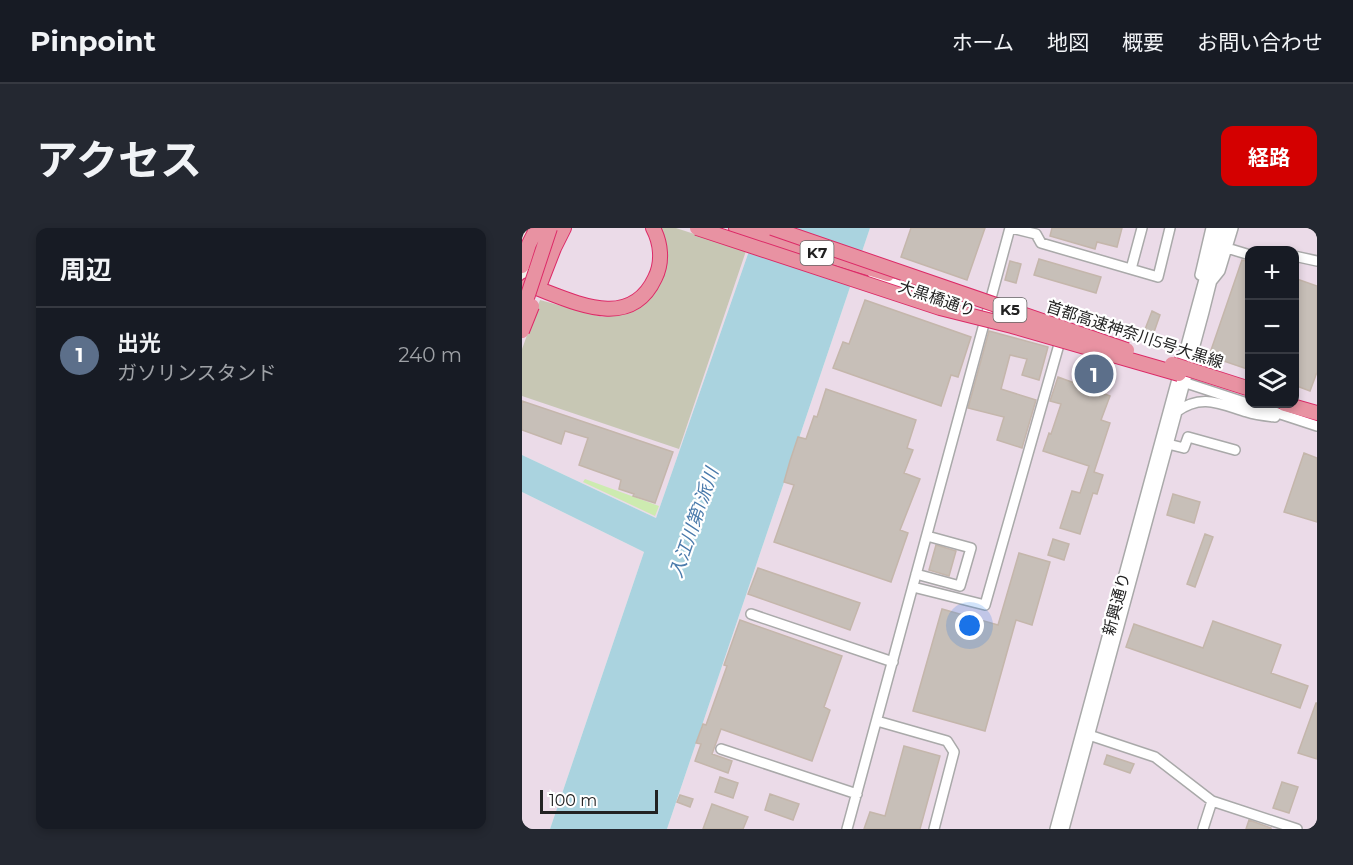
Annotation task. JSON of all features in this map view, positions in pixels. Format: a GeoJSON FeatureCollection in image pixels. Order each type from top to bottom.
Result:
{"type":"FeatureCollection","features":[{"type":"Feature","properties":{"kind":"highway"},"geometry":{"type":"LineString","coordinates":[[522,250],[534,228]]}},
{"type":"Feature","properties":{"kind":"highway"},"geometry":{"type":"LineString","coordinates":[[522,268],[534,228]]}},
{"type":"Feature","properties":{"kind":"highway"},"geometry":{"type":"LineString","coordinates":[[522,313],[550,228]]}},
{"type":"Feature","properties":{"kind":"highway"},"geometry":{"type":"LineString","coordinates":[[522,332],[564,228]]}},
{"type":"Feature","properties":{"kind":"highway"},"geometry":{"type":"LineString","coordinates":[[528,285],[597,308],[619,309],[633,304],[645,294],[657,274],[660,253],[658,239],[653,228]]}},
{"type":"Feature","properties":{"kind":"highway"},"geometry":{"type":"LineString","coordinates":[[696,228],[940,308],[1182,376]]}},
{"type":"Feature","properties":{"kind":"highway","name":"K7"},"geometry":{"type":"LineString","coordinates":[[736,228],[898,277]]}},
{"type":"Feature","properties":{"kind":"highway","name":"首都高速神奈川5号大黒線"},"geometry":{"type":"LineString","coordinates":[[772,228],[1245,390]]}},
{"type":"Feature","properties":{"kind":"highway","name":"K5"},"geometry":{"type":"LineString","coordinates":[[755,232],[898,277]]}},
{"type":"Feature","properties":{"kind":"highway","name":"首都高速神奈川5号大黒線"},"geometry":{"type":"LineString","coordinates":[[898,277],[1182,376],[1245,391]]}},
{"type":"Feature","properties":{"kind":"highway"},"geometry":{"type":"LineString","coordinates":[[1299,404],[1317,411]]}},
{"type":"Feature","properties":{"kind":"highway"},"geometry":{"type":"LineString","coordinates":[[1299,407],[1317,411]]}},
{"type":"Feature","properties":{"kind":"street"},"geometry":{"type":"LineString","coordinates":[[522,258],[534,228]]}},
{"type":"Feature","properties":{"kind":"street","name":"大黒橋通り"},"geometry":{"type":"LineString","coordinates":[[728,228],[755,232],[1060,341],[1182,376]]}},
{"type":"Feature","properties":{"kind":"street","name":"大黒橋通り"},"geometry":{"type":"LineString","coordinates":[[767,228],[989,303],[1317,426]]}},
{"type":"Feature","properties":{"kind":"street"},"geometry":{"type":"LineString","coordinates":[[848,829],[1011,228],[1036,231],[1041,243],[1158,277],[1170,228]]}},
{"type":"Feature","properties":{"kind":"street"},"geometry":{"type":"LineString","coordinates":[[1131,269],[1142,228]]}},
{"type":"Feature","properties":{"kind":"street"},"geometry":{"type":"LineString","coordinates":[[1199,299],[1202,260],[1211,228]]}},
{"type":"Feature","properties":{"kind":"street"},"geometry":{"type":"LineString","coordinates":[[1182,376],[1218,228]]}},
{"type":"Feature","properties":{"kind":"street"},"geometry":{"type":"LineString","coordinates":[[1182,376],[1211,284],[1225,228]]}},
{"type":"Feature","properties":{"kind":"street"},"geometry":{"type":"LineString","coordinates":[[1211,284],[1220,271],[1233,228]]}},
{"type":"Feature","properties":{"kind":"street"},"geometry":{"type":"LineString","coordinates":[[1227,248],[1245,253]]}},
{"type":"Feature","properties":{"kind":"street"},"geometry":{"type":"LineString","coordinates":[[1299,257],[1317,261]]}},
{"type":"Feature","properties":{"kind":"street"},"geometry":{"type":"LineString","coordinates":[[522,301],[528,285]]}},
{"type":"Feature","properties":{"kind":"street"},"geometry":{"type":"LineString","coordinates":[[913,587],[985,606],[1060,341]]}},
{"type":"Feature","properties":{"kind":"street","name":"新興通り"},"geometry":{"type":"LineString","coordinates":[[1054,829],[1085,734],[1168,444],[1182,376]]}},
{"type":"Feature","properties":{"kind":"street","name":"新興通り"},"geometry":{"type":"LineString","coordinates":[[1064,829],[1085,734],[1182,376]]}},
{"type":"Feature","properties":{"kind":"street"},"geometry":{"type":"LineString","coordinates":[[1176,412],[1187,405],[1202,401],[1221,403],[1250,413],[1301,421]]}},
{"type":"Feature","properties":{"kind":"street"},"geometry":{"type":"LineString","coordinates":[[1285,408],[1317,419]]}},
{"type":"Feature","properties":{"kind":"street"},"geometry":{"type":"LineString","coordinates":[[1168,444],[1184,448],[1188,437],[1235,450]]}},
{"type":"Feature","properties":{"kind":"street"},"geometry":{"type":"LineString","coordinates":[[916,574],[960,586],[971,548],[927,536]]}},
{"type":"Feature","properties":{"kind":"street"},"geometry":{"type":"LineString","coordinates":[[751,614],[893,662]]}},
{"type":"Feature","properties":{"kind":"street"},"geometry":{"type":"LineString","coordinates":[[877,721],[947,741],[954,752],[934,829]]}},
{"type":"Feature","properties":{"kind":"street"},"geometry":{"type":"LineString","coordinates":[[1085,734],[1155,758],[1212,801],[1297,829]]}},
{"type":"Feature","properties":{"kind":"street"},"geometry":{"type":"LineString","coordinates":[[721,749],[857,794]]}},
{"type":"Feature","properties":{"kind":"street"},"geometry":{"type":"LineString","coordinates":[[1203,829],[1212,801]]}},
{"type":"Feature","properties":{"kind":"shaded area"},"geometry":{"type":"Polygon","coordinates":[[[559,228],[757,228],[656,518],[522,455],[522,335],[559,228]]]}},
{"type":"Feature","properties":{"kind":"shaded area"},"geometry":{"type":"Polygon","coordinates":[[[658,228],[676,228],[746,251],[679,449],[522,396],[522,349],[540,300],[602,317],[621,313],[648,297],[658,228]]]}},
{"type":"Feature","properties":{"kind":"shaded area"},"geometry":{"type":"Polygon","coordinates":[[[870,228],[1317,228],[1317,829],[667,829],[870,228]]]}},
{"type":"Feature","properties":{"kind":"shaded area"},"geometry":{"type":"Polygon","coordinates":[[[522,492],[644,552],[550,829],[522,829],[522,492]]]}},
{"type":"Feature","properties":{"kind":"green space"},"geometry":{"type":"Polygon","coordinates":[[[585,479],[659,506],[655,516],[583,482],[585,479]]]}},
{"type":"Feature","properties":{"kind":"water","name":"入江川第1派川"},"geometry":{"type":"Polygon","coordinates":[[[757,228],[870,228],[667,829],[550,829],[644,552],[522,492],[522,455],[656,518],[757,228]]]}},
{"type":"Feature","properties":{"kind":"building"},"geometry":{"type":"Polygon","coordinates":[[[911,228],[985,228],[967,280],[901,257],[911,228]]]}},
{"type":"Feature","properties":{"kind":"building"},"geometry":{"type":"Polygon","coordinates":[[[1052,228],[1122,228],[1117,247],[1097,242],[1095,249],[1050,236],[1052,228]]]}},
{"type":"Feature","properties":{"kind":"building"},"geometry":{"type":"Polygon","coordinates":[[[1039,259],[1101,277],[1096,293],[1034,275],[1039,259]]]}},
{"type":"Feature","properties":{"kind":"building"},"geometry":{"type":"Polygon","coordinates":[[[1242,260],[1245,261],[1245,368],[1209,356],[1242,260]]]}},
{"type":"Feature","properties":{"kind":"building"},"geometry":{"type":"Polygon","coordinates":[[[1010,261],[1021,264],[1016,283],[1005,280],[1010,261]]]}},
{"type":"Feature","properties":{"kind":"building"},"geometry":{"type":"Polygon","coordinates":[[[1299,280],[1317,286],[1317,372],[1310,391],[1299,387],[1299,280]]]}},
{"type":"Feature","properties":{"kind":"building"},"geometry":{"type":"Polygon","coordinates":[[[865,300],[971,337],[958,377],[951,375],[941,406],[833,368],[843,342],[849,344],[865,300]]]}},
{"type":"Feature","properties":{"kind":"building"},"geometry":{"type":"Polygon","coordinates":[[[1152,311],[1160,315],[1153,335],[1144,332],[1152,311]]]}},
{"type":"Feature","properties":{"kind":"building"},"geometry":{"type":"Polygon","coordinates":[[[989,331],[1048,347],[1039,380],[1022,375],[1027,359],[1010,355],[1001,389],[1036,400],[1022,448],[997,440],[1004,417],[968,408],[989,331]]]}},
{"type":"Feature","properties":{"kind":"building"},"geometry":{"type":"Polygon","coordinates":[[[1058,377],[1110,396],[1101,420],[1110,423],[1094,472],[1103,475],[1097,494],[1093,493],[1080,534],[1060,528],[1072,491],[1080,493],[1089,466],[1043,451],[1061,404],[1050,401],[1058,377]]]}},
{"type":"Feature","properties":{"kind":"building"},"geometry":{"type":"Polygon","coordinates":[[[826,389],[916,420],[907,448],[913,450],[904,473],[920,479],[900,530],[908,533],[891,582],[774,542],[794,485],[784,482],[798,437],[806,439],[814,416],[817,417],[826,389]]]}},
{"type":"Feature","properties":{"kind":"building"},"geometry":{"type":"Polygon","coordinates":[[[522,401],[673,452],[655,503],[619,489],[621,480],[579,465],[588,438],[565,431],[561,444],[522,430],[522,401]]]}},
{"type":"Feature","properties":{"kind":"building"},"geometry":{"type":"Polygon","coordinates":[[[1304,453],[1317,458],[1317,522],[1284,512],[1304,453]]]}},
{"type":"Feature","properties":{"kind":"building"},"geometry":{"type":"Polygon","coordinates":[[[1173,494],[1200,502],[1194,523],[1167,515],[1173,494]]]}},
{"type":"Feature","properties":{"kind":"building"},"geometry":{"type":"Polygon","coordinates":[[[1205,534],[1213,537],[1195,587],[1187,584],[1205,534]]]}},
{"type":"Feature","properties":{"kind":"building"},"geometry":{"type":"Polygon","coordinates":[[[1053,539],[1069,544],[1064,560],[1048,555],[1053,539]]]}},
{"type":"Feature","properties":{"kind":"building"},"geometry":{"type":"Polygon","coordinates":[[[936,545],[956,551],[949,576],[929,570],[936,545]]]}},
{"type":"Feature","properties":{"kind":"building"},"geometry":{"type":"Polygon","coordinates":[[[1019,553],[1050,562],[1032,625],[1016,620],[985,731],[913,711],[942,609],[998,625],[1019,553]]]}},
{"type":"Feature","properties":{"kind":"building"},"geometry":{"type":"Polygon","coordinates":[[[758,568],[860,603],[850,630],[748,594],[758,568]]]}},
{"type":"Feature","properties":{"kind":"building"},"geometry":{"type":"Polygon","coordinates":[[[740,620],[842,656],[824,707],[830,710],[812,761],[721,729],[712,754],[732,761],[728,773],[695,761],[701,744],[696,743],[703,724],[706,725],[727,666],[724,665],[740,620]]]}},
{"type":"Feature","properties":{"kind":"building"},"geometry":{"type":"Polygon","coordinates":[[[1213,621],[1281,645],[1271,673],[1308,686],[1300,708],[1126,647],[1134,624],[1203,648],[1213,621]]]}},
{"type":"Feature","properties":{"kind":"building"},"geometry":{"type":"Polygon","coordinates":[[[1317,703],[1317,759],[1298,753],[1317,703]]]}},
{"type":"Feature","properties":{"kind":"building"},"geometry":{"type":"Polygon","coordinates":[[[904,746],[940,756],[920,829],[864,829],[870,812],[885,816],[904,746]]]}},
{"type":"Feature","properties":{"kind":"building"},"geometry":{"type":"Polygon","coordinates":[[[1107,755],[1134,764],[1130,773],[1104,764],[1107,755]]]}},
{"type":"Feature","properties":{"kind":"building"},"geometry":{"type":"Polygon","coordinates":[[[720,777],[738,783],[733,798],[715,792],[720,777]]]}},
{"type":"Feature","properties":{"kind":"building"},"geometry":{"type":"Polygon","coordinates":[[[1282,782],[1298,787],[1289,813],[1273,808],[1282,782]]]}},
{"type":"Feature","properties":{"kind":"building"},"geometry":{"type":"Polygon","coordinates":[[[770,794],[799,804],[793,820],[765,810],[770,794]]]}},
{"type":"Feature","properties":{"kind":"building"},"geometry":{"type":"Polygon","coordinates":[[[680,795],[693,799],[690,807],[677,802],[680,795]]]}},
{"type":"Feature","properties":{"kind":"building"},"geometry":{"type":"Polygon","coordinates":[[[712,804],[748,817],[743,829],[703,829],[712,804]]]}},
{"type":"Feature","properties":{"kind":"building"},"geometry":{"type":"Polygon","coordinates":[[[1249,820],[1271,828],[1271,829],[1246,829],[1249,820]]]}},
{"type":"Feature","properties":{"kind":"place","name":"出光"},"geometry":{"type":"Point","coordinates":[1094,374]}}]}
